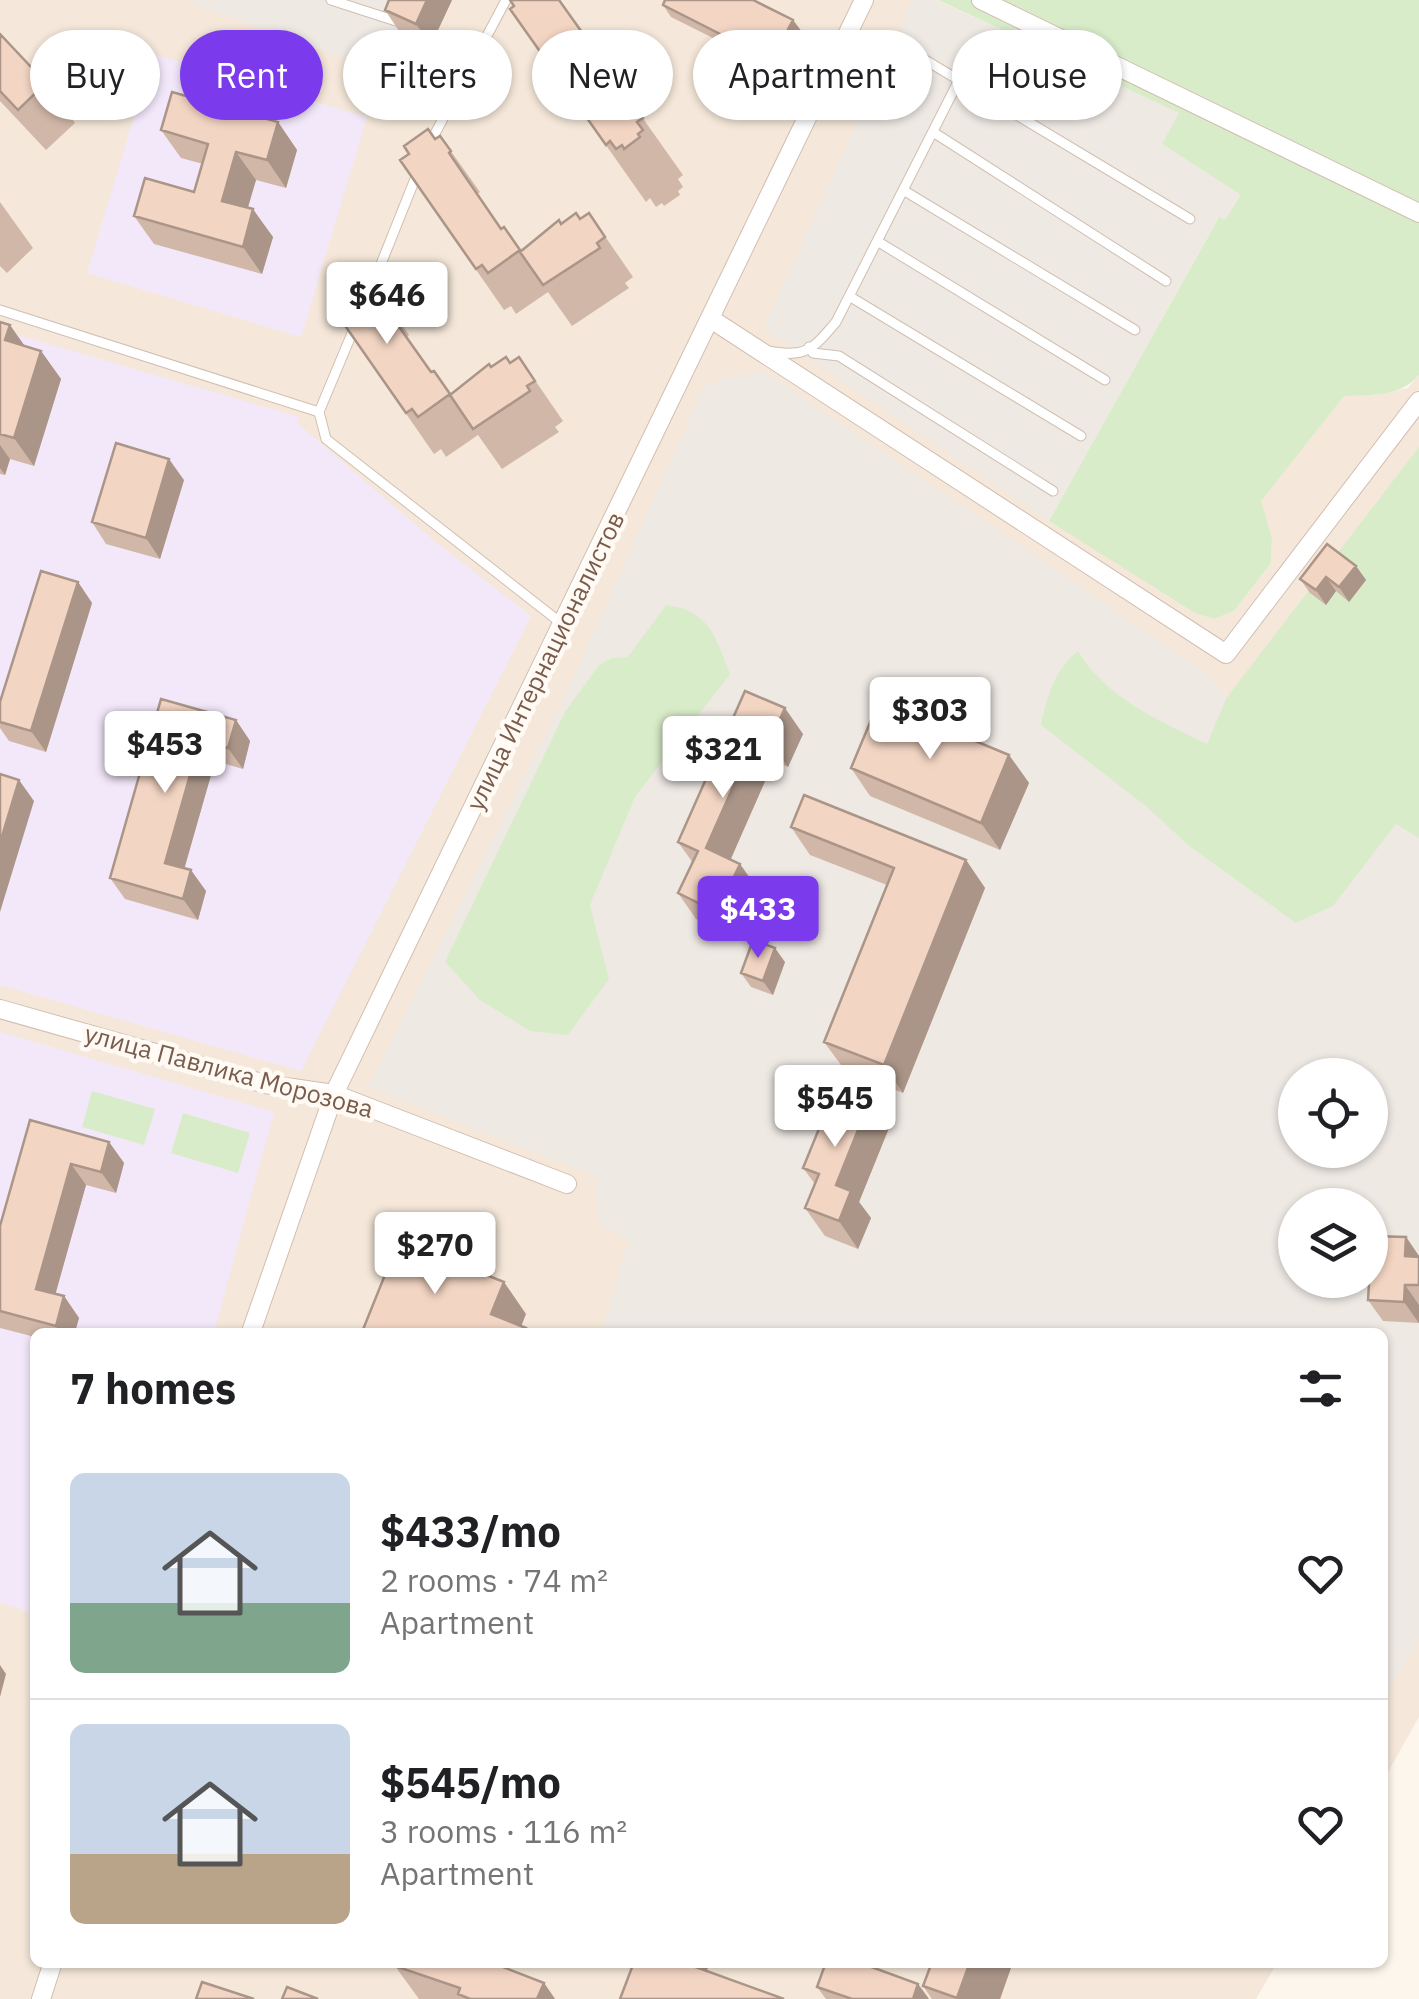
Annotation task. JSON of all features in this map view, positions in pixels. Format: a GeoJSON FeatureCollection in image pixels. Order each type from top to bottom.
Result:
{"type":"FeatureCollection","features":[{"type":"Feature","properties":{"kind":"street","name":"улица Интернационалистов"},"geometry":{"type":"LineString","coordinates":[[252,1328],[334,1094],[864,0]]}},
{"type":"Feature","properties":{"kind":"street"},"geometry":{"type":"LineString","coordinates":[[981,0],[1419,213]]}},
{"type":"Feature","properties":{"kind":"street"},"geometry":{"type":"LineString","coordinates":[[711,318],[1226,654],[1419,401]]}},
{"type":"Feature","properties":{"kind":"street","name":"улица Павлика Морозова"},"geometry":{"type":"LineString","coordinates":[[0,1009],[265,1084],[334,1094],[567,1184]]}},
{"type":"Feature","properties":{"kind":"street"},"geometry":{"type":"LineString","coordinates":[[41,1999],[51,1968]]}},
{"type":"Feature","properties":{"kind":"lane"},"geometry":{"type":"LineString","coordinates":[[330,0],[396,22]]}},
{"type":"Feature","properties":{"kind":"lane"},"geometry":{"type":"LineString","coordinates":[[506,0],[437,125],[319,412],[326,440],[564,625]]}},
{"type":"Feature","properties":{"kind":"lane"},"geometry":{"type":"LineString","coordinates":[[758,349],[794,356],[819,342],[836,322],[952,94]]}},
{"type":"Feature","properties":{"kind":"lane"},"geometry":{"type":"LineString","coordinates":[[1025,120],[1190,219]]}},
{"type":"Feature","properties":{"kind":"lane"},"geometry":{"type":"LineString","coordinates":[[933,132],[1166,281]]}},
{"type":"Feature","properties":{"kind":"lane"},"geometry":{"type":"LineString","coordinates":[[903,190],[1134,330]]}},
{"type":"Feature","properties":{"kind":"lane"},"geometry":{"type":"LineString","coordinates":[[877,242],[1105,380]]}},
{"type":"Feature","properties":{"kind":"lane"},"geometry":{"type":"LineString","coordinates":[[849,296],[1081,436]]}},
{"type":"Feature","properties":{"kind":"lane"},"geometry":{"type":"LineString","coordinates":[[0,310],[319,412]]}},
{"type":"Feature","properties":{"kind":"lane"},"geometry":{"type":"LineString","coordinates":[[809,347],[813,352],[839,356],[1053,490]]}},
{"type":"Feature","properties":{"kind":"shaded area"},"geometry":{"type":"Polygon","coordinates":[[[0,0],[937,0],[984,30],[952,30],[952,120],[1122,119],[1241,195],[1225,221],[1218,218],[1049,521],[1214,619],[1234,611],[1271,563],[1272,538],[1260,501],[1344,395],[1377,395],[1408,388],[1419,375],[1419,1717],[1388,1772],[1388,1328],[30,1328],[30,1968],[1274,1968],[1256,1999],[0,1999],[0,0]]]}},
{"type":"Feature","properties":{"kind":"shaded area"},"geometry":{"type":"Polygon","coordinates":[[[183,0],[434,0],[423,30],[343,30],[343,58],[323,50],[323,30],[266,30],[183,0]]]}},
{"type":"Feature","properties":{"kind":"shaded area"},"geometry":{"type":"Polygon","coordinates":[[[912,0],[937,0],[1002,30],[952,30],[952,120],[1122,120],[1122,86],[1180,113],[1162,144],[1241,195],[1225,221],[1218,218],[1049,521],[764,328],[858,120],[932,120],[932,30],[898,30],[912,0]]]}},
{"type":"Feature","properties":{"kind":"shaded area"},"geometry":{"type":"Polygon","coordinates":[[[160,56],[180,62],[180,120],[323,120],[323,104],[343,110],[343,120],[366,120],[301,337],[87,273],[133,120],[160,120],[160,56]]]}},
{"type":"Feature","properties":{"kind":"shaded area"},"geometry":{"type":"Polygon","coordinates":[[[0,330],[299,417],[297,423],[432,539],[531,616],[301,1071],[0,985],[0,330]]]}},
{"type":"Feature","properties":{"kind":"shaded area"},"geometry":{"type":"Polygon","coordinates":[[[762,370],[1207,673],[1227,697],[1295,756],[1419,838],[1419,1638],[1388,1693],[1388,1328],[603,1328],[629,1239],[598,1225],[596,1176],[368,1087],[566,694],[705,384],[762,370]]]}},
{"type":"Feature","properties":{"kind":"shaded area"},"geometry":{"type":"Polygon","coordinates":[[[0,1032],[274,1112],[215,1328],[30,1328],[30,1612],[0,1602],[0,1032]]]}},
{"type":"Feature","properties":{"kind":"green space"},"geometry":{"type":"Polygon","coordinates":[[[938,0],[1419,0],[1419,375],[1394,391],[1344,396],[1261,501],[1272,538],[1271,563],[1234,611],[1214,619],[1195,613],[1049,521],[1219,217],[1225,220],[1241,195],[1162,144],[1179,113],[1122,86],[1122,30],[1002,30],[938,0]]]}},
{"type":"Feature","properties":{"kind":"green space"},"geometry":{"type":"Polygon","coordinates":[[[1419,447],[1419,838],[1396,824],[1333,906],[1296,923],[1188,845],[1147,807],[1041,725],[1046,704],[1058,675],[1078,651],[1118,695],[1207,744],[1227,697],[1419,447]]]}},
{"type":"Feature","properties":{"kind":"green space"},"geometry":{"type":"Polygon","coordinates":[[[666,605],[701,619],[715,637],[730,674],[635,797],[590,905],[609,979],[568,1035],[530,1031],[480,1000],[445,962],[565,712],[599,665],[612,658],[628,657],[666,605]]]}},
{"type":"Feature","properties":{"kind":"green space"},"geometry":{"type":"Polygon","coordinates":[[[92,1091],[155,1109],[144,1145],[82,1127],[92,1091]]]}},
{"type":"Feature","properties":{"kind":"green space"},"geometry":{"type":"Polygon","coordinates":[[[183,1113],[250,1133],[238,1173],[171,1153],[183,1113]]]}},
{"type":"Feature","properties":{"kind":"building"},"geometry":{"type":"Polygon","coordinates":[[[389,0],[427,0],[416,24],[385,10],[389,0]]]}},
{"type":"Feature","properties":{"kind":"building"},"geometry":{"type":"Polygon","coordinates":[[[510,0],[559,0],[580,30],[532,30],[532,40],[510,9],[514,6],[510,0]]]}},
{"type":"Feature","properties":{"kind":"building"},"geometry":{"type":"Polygon","coordinates":[[[665,0],[753,0],[793,20],[788,30],[712,30],[663,5],[665,0]]]}},
{"type":"Feature","properties":{"kind":"building"},"geometry":{"type":"Polygon","coordinates":[[[0,34],[30,66],[30,98],[18,110],[0,91],[0,34]]]}},
{"type":"Feature","properties":{"kind":"building"},"geometry":{"type":"Polygon","coordinates":[[[172,92],[180,94],[180,120],[278,122],[267,160],[236,152],[222,201],[253,209],[243,247],[134,216],[145,178],[194,192],[208,144],[161,130],[172,92]]]}},
{"type":"Feature","properties":{"kind":"building"},"geometry":{"type":"Polygon","coordinates":[[[588,120],[640,120],[640,137],[624,149],[622,145],[616,149],[610,141],[606,145],[588,120]]]}},
{"type":"Feature","properties":{"kind":"building"},"geometry":{"type":"Polygon","coordinates":[[[428,129],[435,139],[440,136],[501,229],[504,227],[520,250],[488,273],[482,265],[476,269],[400,160],[409,154],[404,146],[428,129]]]}},
{"type":"Feature","properties":{"kind":"building"},"geometry":{"type":"Polygon","coordinates":[[[576,213],[580,219],[589,213],[605,237],[597,243],[600,248],[543,285],[520,252],[559,220],[561,224],[576,213]]]}},
{"type":"Feature","properties":{"kind":"building"},"geometry":{"type":"Polygon","coordinates":[[[358,273],[365,283],[370,279],[381,295],[378,297],[450,394],[418,417],[412,409],[406,413],[330,304],[339,297],[334,290],[358,273]]]}},
{"type":"Feature","properties":{"kind":"building"},"geometry":{"type":"Polygon","coordinates":[[[0,322],[10,325],[5,340],[41,351],[14,438],[0,434],[0,322]]]}},
{"type":"Feature","properties":{"kind":"building"},"geometry":{"type":"Polygon","coordinates":[[[506,357],[510,363],[519,357],[535,381],[527,386],[530,391],[473,429],[450,395],[489,364],[491,367],[506,357]]]}},
{"type":"Feature","properties":{"kind":"building"},"geometry":{"type":"Polygon","coordinates":[[[116,443],[169,459],[146,538],[92,522],[116,443]]]}},
{"type":"Feature","properties":{"kind":"building"},"geometry":{"type":"Polygon","coordinates":[[[1327,544],[1356,566],[1339,587],[1326,577],[1316,590],[1300,579],[1327,544]]]}},
{"type":"Feature","properties":{"kind":"building"},"geometry":{"type":"Polygon","coordinates":[[[41,571],[78,582],[31,731],[0,722],[0,702],[41,571]]]}},
{"type":"Feature","properties":{"kind":"building"},"geometry":{"type":"Polygon","coordinates":[[[745,691],[785,708],[770,741],[756,735],[706,848],[740,864],[717,912],[678,893],[698,851],[678,842],[745,691]]]}},
{"type":"Feature","properties":{"kind":"building"},"geometry":{"type":"Polygon","coordinates":[[[161,699],[236,720],[228,748],[200,740],[165,863],[191,870],[183,899],[110,878],[161,699]]]}},
{"type":"Feature","properties":{"kind":"building"},"geometry":{"type":"Polygon","coordinates":[[[879,701],[1009,755],[981,823],[851,768],[879,701]]]}},
{"type":"Feature","properties":{"kind":"building"},"geometry":{"type":"Polygon","coordinates":[[[0,774],[19,780],[0,843],[0,774]]]}},
{"type":"Feature","properties":{"kind":"building"},"geometry":{"type":"Polygon","coordinates":[[[804,795],[966,860],[884,1065],[824,1042],[894,868],[791,827],[804,795]]]}},
{"type":"Feature","properties":{"kind":"building"},"geometry":{"type":"Polygon","coordinates":[[[753,940],[775,948],[763,981],[741,973],[753,940]]]}},
{"type":"Feature","properties":{"kind":"building"},"geometry":{"type":"Polygon","coordinates":[[[838,1082],[872,1095],[836,1185],[851,1191],[839,1221],[805,1208],[819,1174],[803,1168],[838,1082]]]}},
{"type":"Feature","properties":{"kind":"building"},"geometry":{"type":"Polygon","coordinates":[[[30,1120],[109,1142],[101,1172],[71,1164],[36,1289],[64,1296],[56,1326],[0,1311],[0,1226],[30,1120]]]}},
{"type":"Feature","properties":{"kind":"building"},"geometry":{"type":"Polygon","coordinates":[[[1388,1236],[1406,1237],[1405,1256],[1419,1257],[1419,1285],[1405,1285],[1404,1302],[1368,1300],[1388,1298],[1388,1236]]]}},
{"type":"Feature","properties":{"kind":"building"},"geometry":{"type":"Polygon","coordinates":[[[399,1240],[504,1282],[491,1314],[526,1328],[364,1328],[399,1240]]]}},
{"type":"Feature","properties":{"kind":"building"},"geometry":{"type":"Polygon","coordinates":[[[401,1968],[505,1968],[544,1983],[537,1999],[470,1999],[458,1994],[460,1988],[401,1968]]]}},
{"type":"Feature","properties":{"kind":"building"},"geometry":{"type":"Polygon","coordinates":[[[632,1968],[699,1968],[784,1999],[620,1999],[632,1968]]]}},
{"type":"Feature","properties":{"kind":"building"},"geometry":{"type":"Polygon","coordinates":[[[824,1968],[874,1968],[918,1984],[913,1999],[852,1999],[817,1987],[824,1968]]]}},
{"type":"Feature","properties":{"kind":"building"},"geometry":{"type":"Polygon","coordinates":[[[930,1968],[968,1968],[957,1998],[923,1986],[930,1968]]]}},
{"type":"Feature","properties":{"kind":"building"},"geometry":{"type":"Polygon","coordinates":[[[202,1982],[254,1999],[196,1999],[202,1982]]]}},
{"type":"Feature","properties":{"kind":"building"},"geometry":{"type":"Polygon","coordinates":[[[287,1987],[318,1999],[282,1999],[287,1987]]]}}]}
